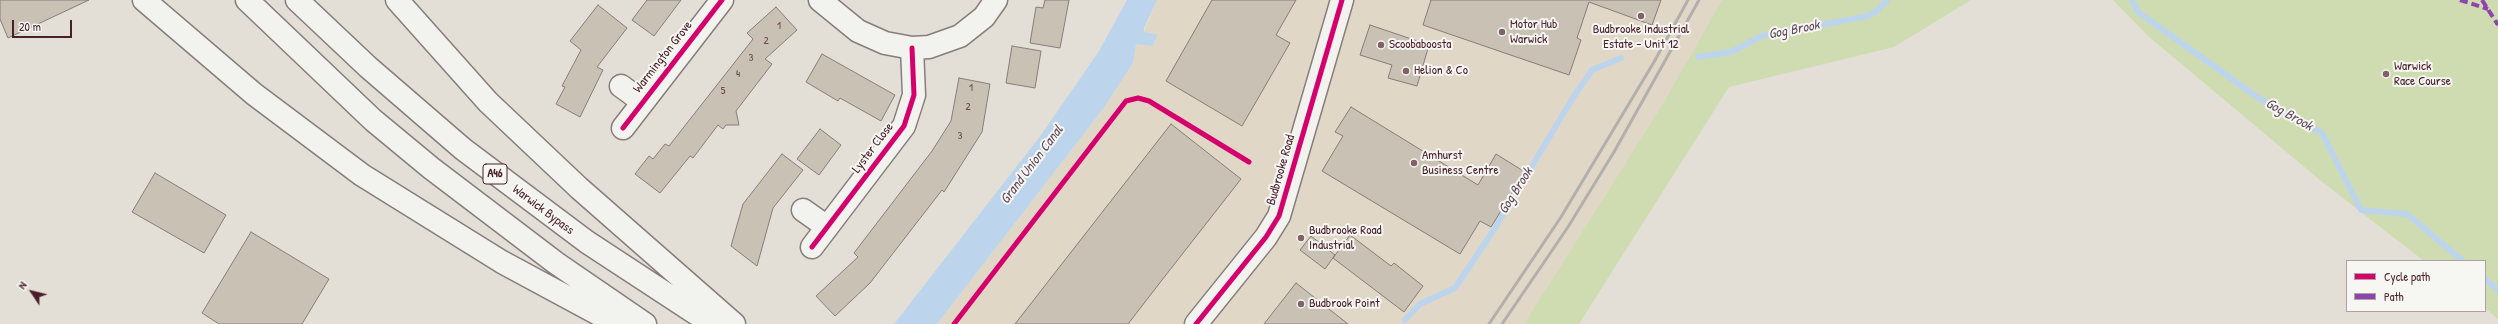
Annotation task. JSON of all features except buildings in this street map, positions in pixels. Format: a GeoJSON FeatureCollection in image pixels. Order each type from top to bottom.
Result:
{"type":"FeatureCollection","features":[{"type":"Feature","properties":{"kind":"main road"},"geometry":{"type":"LineString","coordinates":[[144,0],[254,94],[362,175],[502,262],[617,324]]}},
{"type":"Feature","properties":{"kind":"main road","name":"A46"},"geometry":{"type":"LineString","coordinates":[[247,0],[373,120],[431,168],[556,263],[645,324]]}},
{"type":"Feature","properties":{"kind":"main road","name":"Warwick Bypass"},"geometry":{"type":"LineString","coordinates":[[297,0],[368,67],[463,149],[587,242],[712,324]]}},
{"type":"Feature","properties":{"kind":"main road"},"geometry":{"type":"LineString","coordinates":[[397,0],[488,102],[579,188],[734,324]]}},
{"type":"Feature","properties":{"kind":"main road","name":"Warmington Grove"},"geometry":{"type":"LineString","coordinates":[[623,128],[722,0]]}},
{"type":"Feature","properties":{"kind":"main road"},"geometry":{"type":"LineString","coordinates":[[820,0],[858,31],[885,43],[912,48],[929,48],[960,36],[984,17],[996,0]]}},
{"type":"Feature","properties":{"kind":"main road","name":"Budbrooke Road"},"geometry":{"type":"LineString","coordinates":[[1196,324],[1266,237],[1279,216],[1342,0]]}},
{"type":"Feature","properties":{"kind":"main road","name":"Lyster Close"},"geometry":{"type":"LineString","coordinates":[[812,247],[904,126],[914,95],[912,48]]}},
{"type":"Feature","properties":{"kind":"main road","name":"Warmington Grove"},"geometry":{"type":"LineString","coordinates":[[621,86],[642,102]]}},
{"type":"Feature","properties":{"kind":"main road"},"geometry":{"type":"LineString","coordinates":[[804,210],[827,227]]}},
{"type":"Feature","properties":{"kind":"shaded area"},"geometry":{"type":"Polygon","coordinates":[[[1157,0],[1722,0],[1662,105],[1524,324],[937,324],[1103,109],[1133,63],[1136,43],[1144,32],[1157,0]]]}},
{"type":"Feature","properties":{"kind":"green space"},"geometry":{"type":"Polygon","coordinates":[[[1722,0],[1971,0],[1894,47],[1729,87],[1579,324],[1524,324],[1662,105],[1722,0]]]}},
{"type":"Feature","properties":{"kind":"green space","name":"Warwick Race Course"},"geometry":{"type":"Polygon","coordinates":[[[2113,0],[2498,0],[2498,319],[2486,309],[2486,260],[2423,260],[2321,181],[2148,36],[2113,0]]]}},
{"type":"Feature","properties":{"kind":"water","name":"Grand Union Canal"},"geometry":{"type":"Polygon","coordinates":[[[1127,0],[1157,0],[1144,28],[1144,32],[1158,35],[1152,46],[1136,44],[1133,63],[1103,109],[937,324],[894,324],[1041,135],[1099,51],[1127,0]]]}},
{"type":"Feature","properties":{"kind":"waterway","name":"Gog Brook"},"geometry":{"type":"LineString","coordinates":[[1698,57],[1731,52],[1762,36],[1868,16],[1878,10],[1887,0]]}},
{"type":"Feature","properties":{"kind":"waterway","name":"Gog Brook"},"geometry":{"type":"LineString","coordinates":[[2132,0],[2138,12],[2257,97],[2322,133],[2361,210],[2407,214],[2462,260]]}},
{"type":"Feature","properties":{"kind":"waterway","name":"Gog Brook"},"geometry":{"type":"LineString","coordinates":[[1405,320],[1420,304],[1455,288],[1493,231],[1574,96],[1592,70],[1621,58]]}},
{"type":"Feature","properties":{"kind":"waterway","name":"Gog Brook"},"geometry":{"type":"LineString","coordinates":[[2486,280],[2498,290]]}},
{"type":"Feature","properties":{"kind":"railway"},"geometry":{"type":"LineString","coordinates":[[1489,324],[1561,217],[1654,62],[1688,0]]}},
{"type":"Feature","properties":{"kind":"railway"},"geometry":{"type":"LineString","coordinates":[[1502,324],[1568,227],[1614,152],[1699,0]]}},
{"type":"Feature","properties":{"kind":"marked path"},"geometry":{"type":"LineString","coordinates":[[2460,0],[2488,9]]}},
{"type":"Feature","properties":{"kind":"marked path"},"geometry":{"type":"LineString","coordinates":[[2482,0],[2498,25]]}},
{"type":"Feature","properties":{"kind":"cycle path"},"geometry":{"type":"LineString","coordinates":[[623,128],[722,0]]}},
{"type":"Feature","properties":{"kind":"cycle path"},"geometry":{"type":"LineString","coordinates":[[1196,324],[1266,237],[1279,216],[1342,0]]}},
{"type":"Feature","properties":{"kind":"cycle path"},"geometry":{"type":"LineString","coordinates":[[812,247],[904,126],[914,95],[912,48]]}},
{"type":"Feature","properties":{"kind":"cycle path"},"geometry":{"type":"LineString","coordinates":[[954,324],[1126,101],[1138,98],[1149,101],[1249,162]]}},
{"type":"Feature","properties":{"kind":"place","name":"Budbrooke Industrial Estate - Unit 12"},"geometry":{"type":"Point","coordinates":[1641,16]}},
{"type":"Feature","properties":{"kind":"place","name":"Motor Hub Warwick"},"geometry":{"type":"Point","coordinates":[1502,32]}},
{"type":"Feature","properties":{"kind":"place","name":"Scoobaboosta"},"geometry":{"type":"Point","coordinates":[1381,45]}},
{"type":"Feature","properties":{"kind":"place","name":"Helion & Co"},"geometry":{"type":"Point","coordinates":[1406,71]}},
{"type":"Feature","properties":{"kind":"place","name":"Warwick Race Course"},"geometry":{"type":"Point","coordinates":[2386,74]}},
{"type":"Feature","properties":{"kind":"place","name":"Amhurst Business Centre"},"geometry":{"type":"Point","coordinates":[1414,163]}},
{"type":"Feature","properties":{"kind":"place","name":"Budbrooke Road Industrial"},"geometry":{"type":"Point","coordinates":[1301,238]}},
{"type":"Feature","properties":{"kind":"place","name":"Budbrook Point"},"geometry":{"type":"Point","coordinates":[1301,304]}}]}
